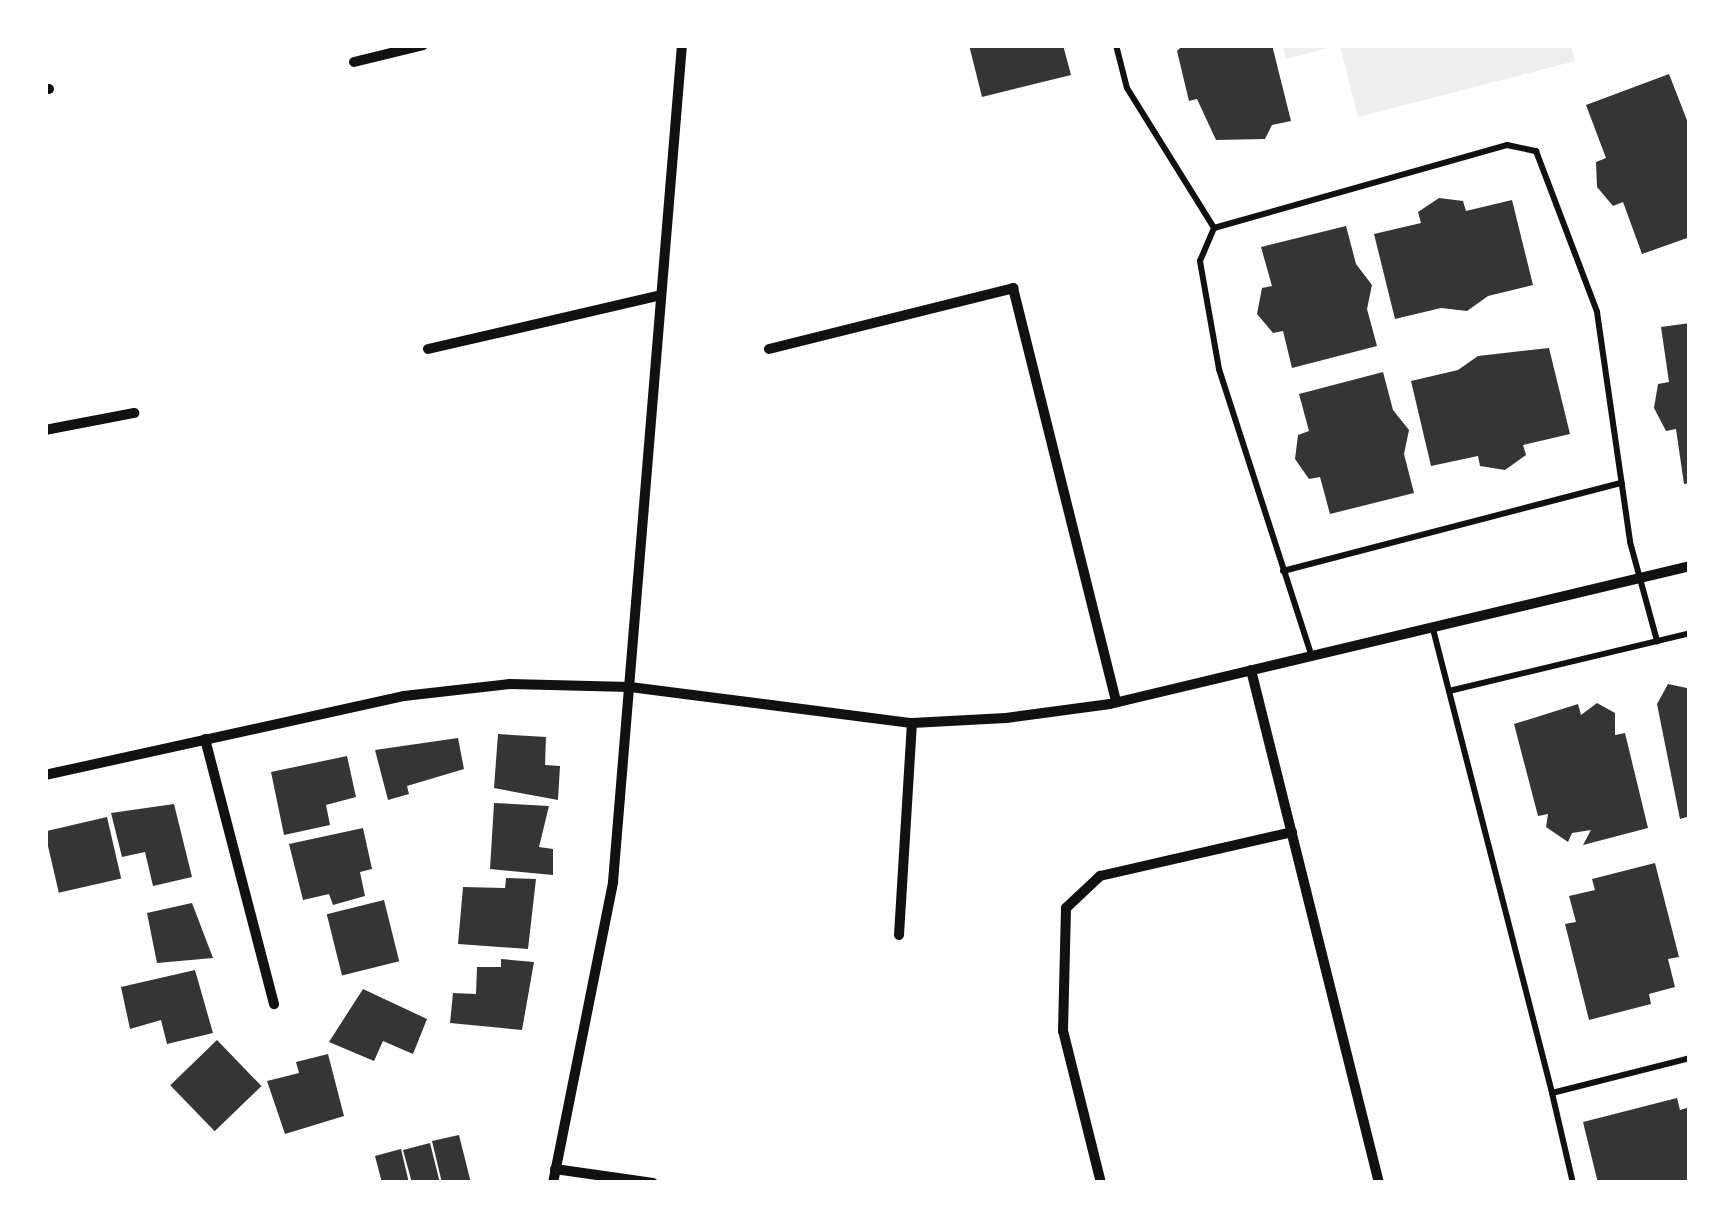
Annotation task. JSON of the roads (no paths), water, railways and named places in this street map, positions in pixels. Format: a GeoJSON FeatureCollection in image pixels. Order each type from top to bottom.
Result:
{"type":"FeatureCollection","features":[{"type":"Feature","properties":{"kind":"street"},"geometry":{"type":"LineString","coordinates":[[354,62],[423,45]]}},
{"type":"Feature","properties":{"kind":"street"},"geometry":{"type":"LineString","coordinates":[[553,1183],[606,939],[682,45]]}},
{"type":"Feature","properties":{"kind":"street"},"geometry":{"type":"LineString","coordinates":[[769,349],[1013,288],[1116,702]]}},
{"type":"Feature","properties":{"kind":"street"},"geometry":{"type":"LineString","coordinates":[[428,349],[661,295]]}},
{"type":"Feature","properties":{"kind":"street"},"geometry":{"type":"LineString","coordinates":[[45,430],[134,413]]}},
{"type":"Feature","properties":{"kind":"street"},"geometry":{"type":"LineString","coordinates":[[45,775],[483,686],[630,687],[912,723],[1116,702],[1690,566]]}},
{"type":"Feature","properties":{"kind":"street"},"geometry":{"type":"LineString","coordinates":[[1251,670],[1379,1183]]}},
{"type":"Feature","properties":{"kind":"street"},"geometry":{"type":"LineString","coordinates":[[899,935],[912,723]]}},
{"type":"Feature","properties":{"kind":"street"},"geometry":{"type":"LineString","coordinates":[[205,740],[274,1004]]}},
{"type":"Feature","properties":{"kind":"street"},"geometry":{"type":"LineString","coordinates":[[1101,1183],[1063,1031],[1066,908],[1100,876],[1292,832]]}},
{"type":"Feature","properties":{"kind":"street"},"geometry":{"type":"LineString","coordinates":[[555,1169],[653,1183]]}},
{"type":"Feature","properties":{"kind":"lane"},"geometry":{"type":"LineString","coordinates":[[1116,45],[1127,88],[1214,228]]}},
{"type":"Feature","properties":{"kind":"lane"},"geometry":{"type":"LineString","coordinates":[[1214,228],[1507,145],[1536,151],[1597,312],[1622,482],[1657,641]]}},
{"type":"Feature","properties":{"kind":"lane"},"geometry":{"type":"LineString","coordinates":[[1214,228],[1200,261],[1219,368],[1312,656]]}},
{"type":"Feature","properties":{"kind":"lane"},"geometry":{"type":"LineString","coordinates":[[1283,571],[1622,482]]}},
{"type":"Feature","properties":{"kind":"lane"},"geometry":{"type":"LineString","coordinates":[[1433,628],[1573,1183]]}},
{"type":"Feature","properties":{"kind":"lane"},"geometry":{"type":"LineString","coordinates":[[1449,691],[1690,633]]}},
{"type":"Feature","properties":{"kind":"lane"},"geometry":{"type":"LineString","coordinates":[[1552,1094],[1690,1058]]}}]}
